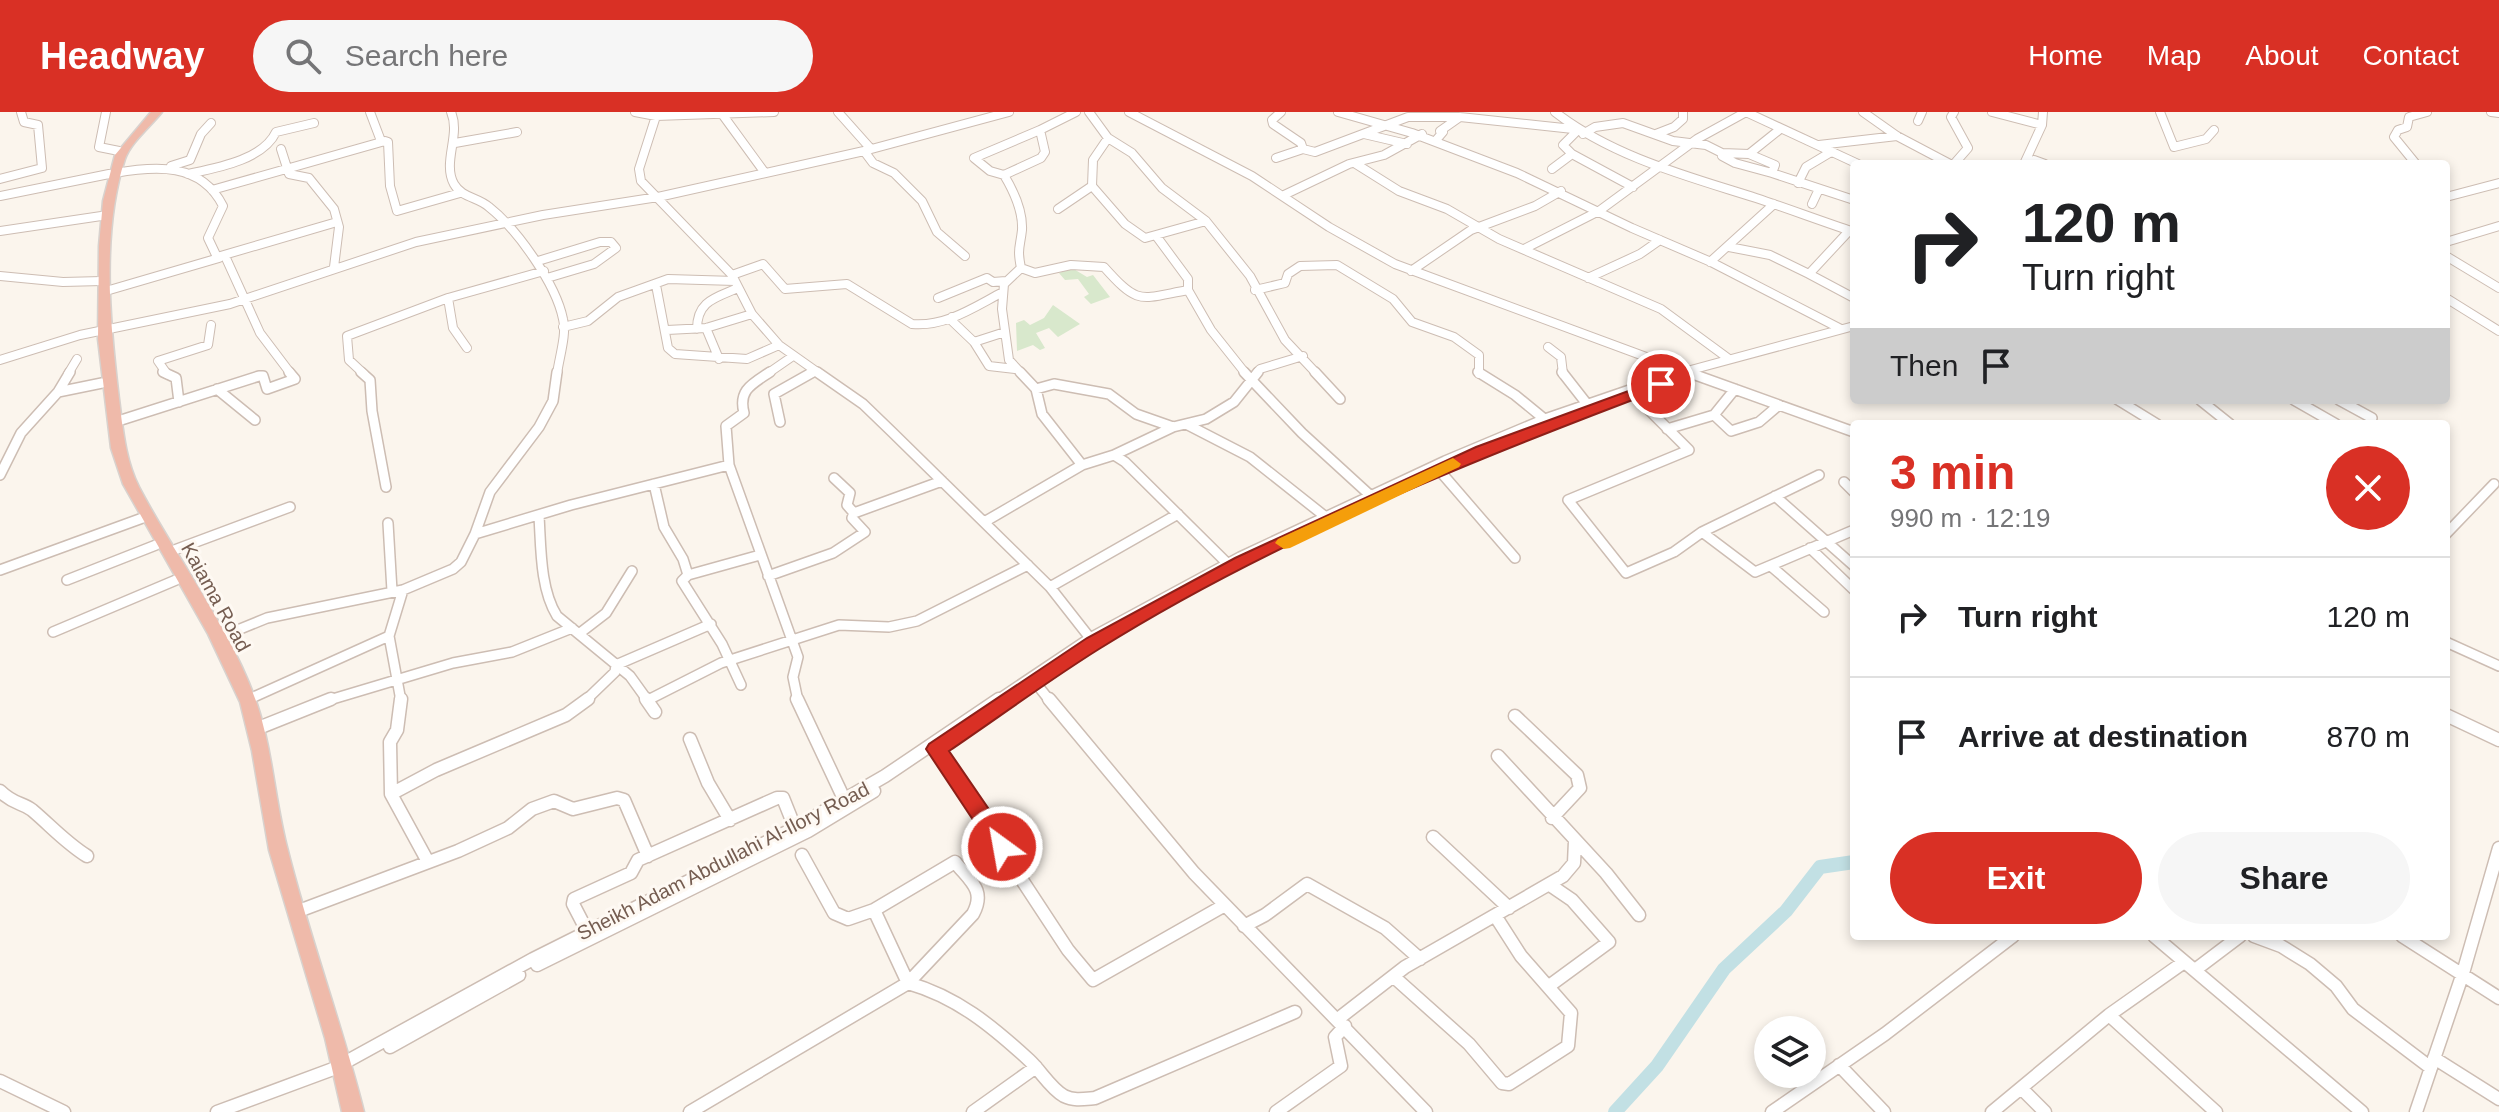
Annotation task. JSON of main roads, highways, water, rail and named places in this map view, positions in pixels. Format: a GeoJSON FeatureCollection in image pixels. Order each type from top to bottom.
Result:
{"type":"FeatureCollection","features":[{"type":"Feature","properties":{"kind":"highway","name":"Kaiama Road"},"geometry":{"type":"LineString","coordinates":[[155,112],[119,151],[106,213],[102,383],[113,460],[218,638],[247,700],[256,729],[272,828],[339,1070],[344,1112]]}},
{"type":"Feature","properties":{"kind":"highway","name":"Kaiama Road"},"geometry":{"type":"LineString","coordinates":[[112,174],[124,149],[155,112]]}},
{"type":"Feature","properties":{"kind":"highway","name":"Kaiama Road"},"geometry":{"type":"LineString","coordinates":[[102,331],[125,472],[144,517]]}},
{"type":"Feature","properties":{"kind":"highway","name":"Kaiama Road"},"geometry":{"type":"LineString","coordinates":[[163,549],[176,580],[213,645],[242,714],[272,862],[353,1112]]}},
{"type":"Feature","properties":{"kind":"waterway"},"geometry":{"type":"LineString","coordinates":[[1615,1112],[1657,1066],[1724,969],[1786,911],[1820,867],[1850,863]]}}]}
